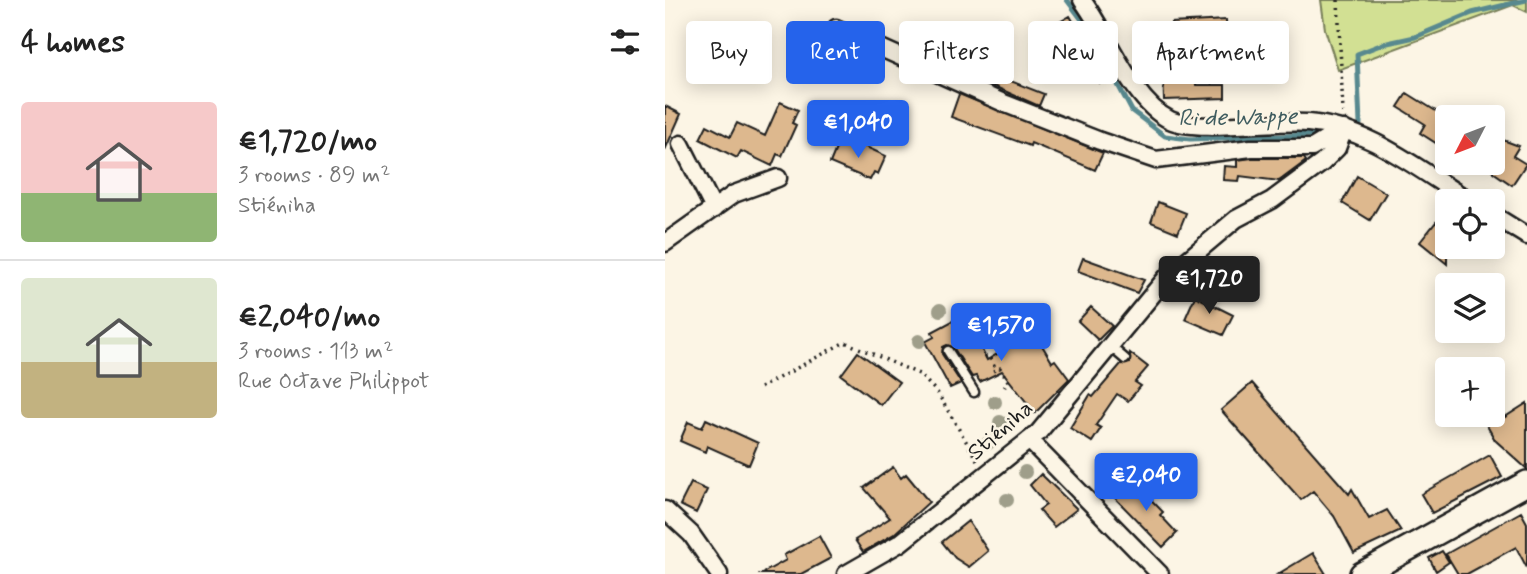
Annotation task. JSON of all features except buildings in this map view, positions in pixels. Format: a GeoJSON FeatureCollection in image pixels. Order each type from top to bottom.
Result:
{"type":"FeatureCollection","features":[{"type":"Feature","properties":{"kind":"street"},"geometry":{"type":"LineString","coordinates":[[1082,0],[1134,84],[1153,108],[1171,121],[1194,124],[1308,122],[1344,129],[1407,159],[1452,189]]}},
{"type":"Feature","properties":{"kind":"street"},"geometry":{"type":"LineString","coordinates":[[885,50],[1006,104],[1156,160],[1251,148],[1312,148],[1344,129]]}},
{"type":"Feature","properties":{"kind":"street","name":"Stiéniha"},"geometry":{"type":"LineString","coordinates":[[846,574],[900,543],[1029,440],[1073,393],[1167,277],[1236,219],[1272,200],[1322,163],[1337,148],[1344,129]]}},
{"type":"Feature","properties":{"kind":"street"},"geometry":{"type":"LineString","coordinates":[[681,144],[714,209]]}},
{"type":"Feature","properties":{"kind":"street"},"geometry":{"type":"LineString","coordinates":[[665,243],[734,194],[778,178]]}},
{"type":"Feature","properties":{"kind":"street"},"geometry":{"type":"LineString","coordinates":[[1505,222],[1527,236]]}},
{"type":"Feature","properties":{"kind":"street"},"geometry":{"type":"LineString","coordinates":[[1029,440],[1160,574]]}},
{"type":"Feature","properties":{"kind":"street"},"geometry":{"type":"LineString","coordinates":[[1362,574],[1527,483]]}},
{"type":"Feature","properties":{"kind":"street"},"geometry":{"type":"LineString","coordinates":[[665,510],[691,534],[719,574]]}},
{"type":"Feature","properties":{"kind":"lane"},"geometry":{"type":"LineString","coordinates":[[1111,346],[1125,359]]}},
{"type":"Feature","properties":{"kind":"lane"},"geometry":{"type":"LineString","coordinates":[[951,351],[974,392]]}},
{"type":"Feature","properties":{"kind":"path"},"geometry":{"type":"LineString","coordinates":[[1338,0],[1344,129]]}},
{"type":"Feature","properties":{"kind":"path"},"geometry":{"type":"LineString","coordinates":[[760,388],[845,342],[919,374],[937,392],[986,473]]}},
{"type":"Feature","properties":{"kind":"path"},"geometry":{"type":"LineString","coordinates":[[985,358],[989,356],[994,371],[1002,370],[1007,378],[1003,390]]}},
{"type":"Feature","properties":{"kind":"green space"},"geometry":{"type":"Polygon","coordinates":[[[1321,0],[1527,0],[1527,12],[1513,5],[1338,70],[1325,29],[1321,0]]]}},
{"type":"Feature","properties":{"kind":"waterway","name":"Ri de Wappe"},"geometry":{"type":"LineString","coordinates":[[1067,0],[1086,25],[1132,111],[1165,136],[1190,139],[1314,135]]}},
{"type":"Feature","properties":{"kind":"waterway","name":"Ri de Wappe"},"geometry":{"type":"LineString","coordinates":[[1360,124],[1357,54],[1383,44],[1415,37],[1472,13],[1526,0]]}}]}
